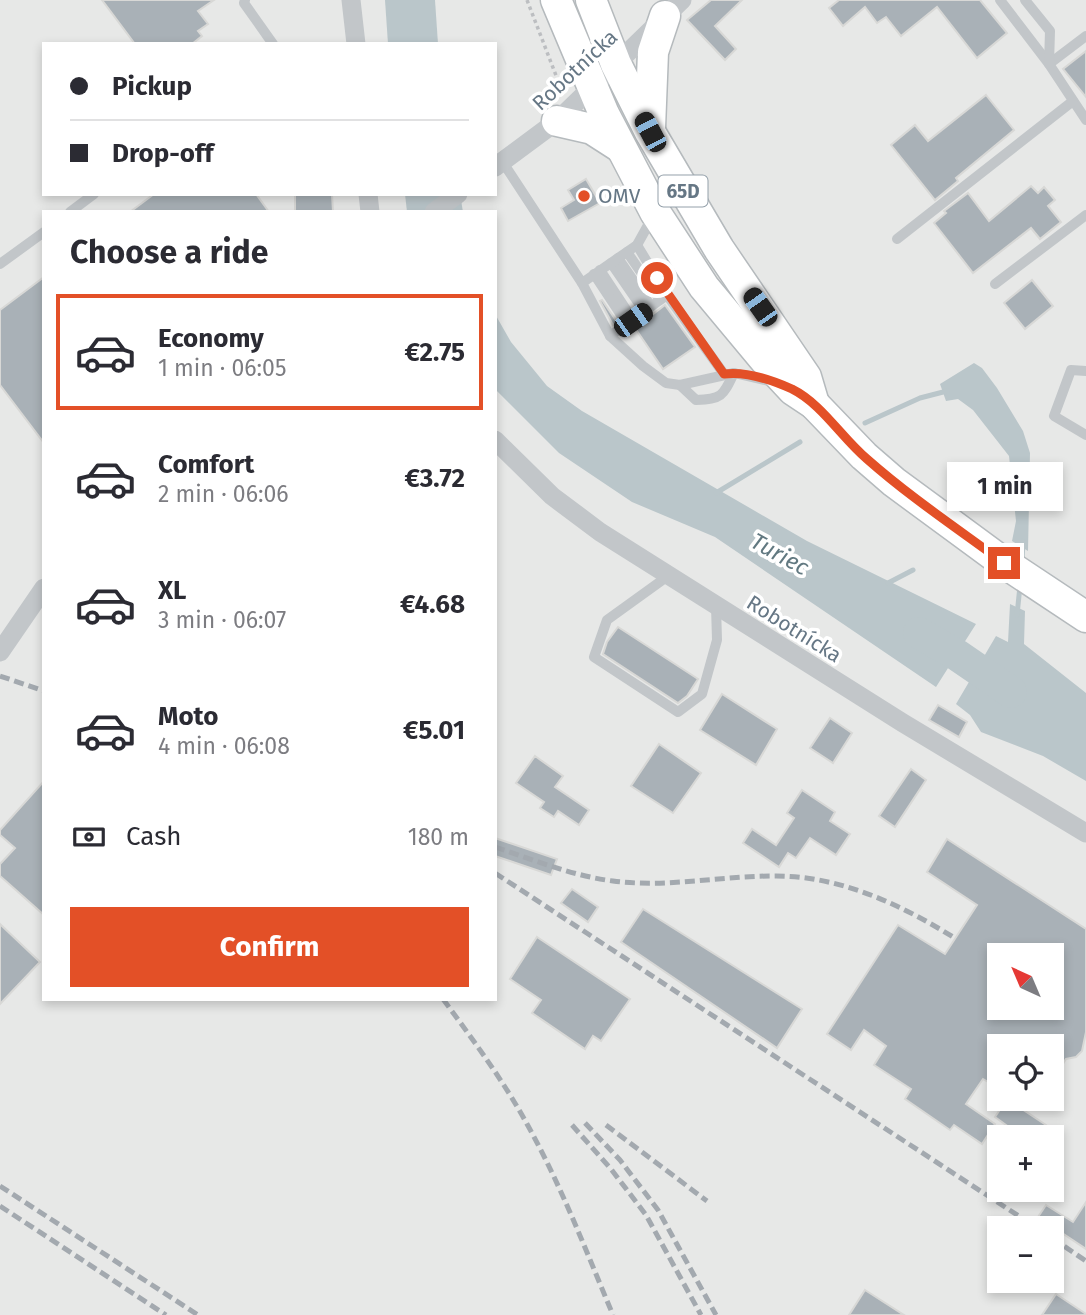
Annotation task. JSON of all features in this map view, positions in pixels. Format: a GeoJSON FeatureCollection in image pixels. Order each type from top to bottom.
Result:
{"type":"FeatureCollection","features":[{"type":"Feature","properties":{"kind":"main road","name":"65D"},"geometry":{"type":"LineString","coordinates":[[556,0],[574,49],[620,148],[655,212],[705,287],[764,359],[894,482],[1004,563],[1086,617]]}},
{"type":"Feature","properties":{"kind":"main road","name":"65D"},"geometry":{"type":"LineString","coordinates":[[591,0],[616,64],[650,132],[719,249],[806,377],[804,397]]}},
{"type":"Feature","properties":{"kind":"main road"},"geometry":{"type":"LineString","coordinates":[[650,132],[653,52],[673,8]]}},
{"type":"Feature","properties":{"kind":"main road"},"geometry":{"type":"LineString","coordinates":[[557,121],[592,129],[620,148]]}},
{"type":"Feature","properties":{"kind":"street"},"geometry":{"type":"LineString","coordinates":[[351,0],[356,42]]}},
{"type":"Feature","properties":{"kind":"street","name":"Robotnícka"},"geometry":{"type":"LineString","coordinates":[[499,164],[557,121],[673,8]]}},
{"type":"Feature","properties":{"kind":"street"},"geometry":{"type":"LineString","coordinates":[[437,210],[455,196]]}},
{"type":"Feature","properties":{"kind":"street","name":"Robotnícka"},"geometry":{"type":"LineString","coordinates":[[497,442],[552,496],[600,532],[903,723],[1086,833]]}},
{"type":"Feature","properties":{"kind":"street"},"geometry":{"type":"LineString","coordinates":[[0,652],[42,591]]}},
{"type":"Feature","properties":{"kind":"lane"},"geometry":{"type":"LineString","coordinates":[[245,0],[244,3],[272,42]]}},
{"type":"Feature","properties":{"kind":"lane"},"geometry":{"type":"LineString","coordinates":[[1000,0],[1049,64],[1086,120]]}},
{"type":"Feature","properties":{"kind":"lane"},"geometry":{"type":"LineString","coordinates":[[1026,0],[1050,32],[1049,64]]}},
{"type":"Feature","properties":{"kind":"lane"},"geometry":{"type":"LineString","coordinates":[[1049,64],[1086,36]]}},
{"type":"Feature","properties":{"kind":"lane"},"geometry":{"type":"LineString","coordinates":[[897,239],[1073,101]]}},
{"type":"Feature","properties":{"kind":"lane"},"geometry":{"type":"LineString","coordinates":[[499,164],[582,283],[610,336],[666,383],[680,385],[729,374],[764,379],[804,397]]}},
{"type":"Feature","properties":{"kind":"lane"},"geometry":{"type":"LineString","coordinates":[[74,210],[91,196]]}},
{"type":"Feature","properties":{"kind":"lane"},"geometry":{"type":"LineString","coordinates":[[582,283],[636,245],[655,212]]}},
{"type":"Feature","properties":{"kind":"lane"},"geometry":{"type":"LineString","coordinates":[[995,284],[1086,215]]}},
{"type":"Feature","properties":{"kind":"lane"},"geometry":{"type":"LineString","coordinates":[[0,264],[42,233]]}},
{"type":"Feature","properties":{"kind":"lane"},"geometry":{"type":"LineString","coordinates":[[636,245],[664,297]]}},
{"type":"Feature","properties":{"kind":"lane"},"geometry":{"type":"LineString","coordinates":[[627,251],[729,374]]}},
{"type":"Feature","properties":{"kind":"lane"},"geometry":{"type":"LineString","coordinates":[[614,260],[648,309]]}},
{"type":"Feature","properties":{"kind":"lane"},"geometry":{"type":"LineString","coordinates":[[597,272],[630,322]]}},
{"type":"Feature","properties":{"kind":"lane"},"geometry":{"type":"LineString","coordinates":[[610,336],[664,297]]}},
{"type":"Feature","properties":{"kind":"lane"},"geometry":{"type":"LineString","coordinates":[[1086,371],[1071,370],[1054,416],[1086,435]]}},
{"type":"Feature","properties":{"kind":"lane"},"geometry":{"type":"LineString","coordinates":[[680,385],[696,400],[713,399],[724,393],[729,374]]}},
{"type":"Feature","properties":{"kind":"lane"},"geometry":{"type":"LineString","coordinates":[[668,576],[607,620],[594,657],[678,712],[702,694],[717,640],[716,606]]}},
{"type":"Feature","properties":{"kind":"path"},"geometry":{"type":"LineString","coordinates":[[527,0],[562,91]]}},
{"type":"Feature","properties":{"kind":"shaded area"},"geometry":{"type":"Polygon","coordinates":[[[0,0],[1086,0],[1086,1315],[0,1315],[0,0]]]}},
{"type":"Feature","properties":{"kind":"water"},"geometry":{"type":"Polygon","coordinates":[[[385,0],[435,0],[438,42],[388,42],[385,0]]]}},
{"type":"Feature","properties":{"kind":"water"},"geometry":{"type":"Polygon","coordinates":[[[405,196],[460,196],[463,210],[407,210],[405,196]]]}},
{"type":"Feature","properties":{"kind":"water"},"geometry":{"type":"Polygon","coordinates":[[[497,318],[511,342],[547,386],[582,411],[807,541],[976,624],[936,687],[715,537],[632,502],[559,453],[497,391],[497,318]]]}},
{"type":"Feature","properties":{"kind":"water"},"geometry":{"type":"Polygon","coordinates":[[[974,363],[982,368],[997,388],[1023,431],[1030,453],[1028,551],[1012,541],[1016,521],[1009,456],[973,410],[958,399],[946,401],[940,384],[974,363]]]}},
{"type":"Feature","properties":{"kind":"water"},"geometry":{"type":"Polygon","coordinates":[[[1010,604],[1025,611],[1024,644],[1086,693],[1086,781],[1043,756],[981,732],[970,715],[956,704],[996,636],[1008,642],[1010,604]]]}},
{"type":"Feature","properties":{"kind":"building"},"geometry":{"type":"Polygon","coordinates":[[[102,0],[214,0],[198,11],[208,24],[198,31],[202,36],[194,42],[134,42],[102,0]]]}},
{"type":"Feature","properties":{"kind":"building"},"geometry":{"type":"Polygon","coordinates":[[[711,0],[742,0],[715,26],[736,49],[725,60],[687,20],[711,0]]]}},
{"type":"Feature","properties":{"kind":"building"},"geometry":{"type":"Polygon","coordinates":[[[839,0],[980,0],[1007,33],[977,58],[937,7],[901,36],[886,17],[877,23],[865,7],[843,26],[829,8],[839,0]]]}},
{"type":"Feature","properties":{"kind":"building"},"geometry":{"type":"Polygon","coordinates":[[[1086,51],[1086,97],[1063,69],[1086,51]]]}},
{"type":"Feature","properties":{"kind":"building"},"geometry":{"type":"Polygon","coordinates":[[[986,95],[1014,130],[956,178],[958,181],[935,200],[891,145],[915,125],[928,141],[986,95]]]}},
{"type":"Feature","properties":{"kind":"building","name":"OMV"},"geometry":{"type":"Polygon","coordinates":[[[586,179],[600,203],[568,221],[561,208],[574,200],[568,190],[586,179]]]}},
{"type":"Feature","properties":{"kind":"building"},"geometry":{"type":"Polygon","coordinates":[[[1031,186],[1038,193],[1044,187],[1055,200],[1048,206],[1061,222],[1040,239],[1031,228],[973,273],[934,223],[946,213],[944,211],[968,193],[989,221],[1031,186]]]}},
{"type":"Feature","properties":{"kind":"building"},"geometry":{"type":"Polygon","coordinates":[[[151,196],[257,196],[268,210],[133,210],[151,196]]]}},
{"type":"Feature","properties":{"kind":"building"},"geometry":{"type":"Polygon","coordinates":[[[295,196],[332,196],[333,210],[295,210],[295,196]]]}},
{"type":"Feature","properties":{"kind":"building"},"geometry":{"type":"Polygon","coordinates":[[[42,278],[42,440],[0,385],[0,310],[42,278]]]}},
{"type":"Feature","properties":{"kind":"building"},"geometry":{"type":"Polygon","coordinates":[[[1032,280],[1053,306],[1025,329],[1004,303],[1032,280]]]}},
{"type":"Feature","properties":{"kind":"building"},"geometry":{"type":"Polygon","coordinates":[[[602,300],[617,322],[613,325],[600,301],[602,300]]]}},
{"type":"Feature","properties":{"kind":"building"},"geometry":{"type":"Polygon","coordinates":[[[665,305],[695,347],[663,369],[635,328],[665,305]]]}},
{"type":"Feature","properties":{"kind":"building"},"geometry":{"type":"Polygon","coordinates":[[[618,627],[698,679],[687,696],[678,703],[603,654],[607,642],[618,627]]]}},
{"type":"Feature","properties":{"kind":"building"},"geometry":{"type":"Polygon","coordinates":[[[722,694],[777,729],[756,765],[700,730],[722,694]]]}},
{"type":"Feature","properties":{"kind":"building"},"geometry":{"type":"Polygon","coordinates":[[[938,705],[967,722],[959,737],[929,720],[938,705]]]}},
{"type":"Feature","properties":{"kind":"building"},"geometry":{"type":"Polygon","coordinates":[[[830,718],[852,733],[833,763],[810,748],[830,718]]]}},
{"type":"Feature","properties":{"kind":"building"},"geometry":{"type":"Polygon","coordinates":[[[659,744],[701,773],[673,813],[631,786],[659,744]]]}},
{"type":"Feature","properties":{"kind":"building"},"geometry":{"type":"Polygon","coordinates":[[[535,756],[563,776],[555,787],[589,810],[579,825],[558,811],[554,817],[540,808],[544,802],[516,783],[535,756]]]}},
{"type":"Feature","properties":{"kind":"building"},"geometry":{"type":"Polygon","coordinates":[[[911,769],[926,780],[895,827],[879,816],[911,769]]]}},
{"type":"Feature","properties":{"kind":"building"},"geometry":{"type":"Polygon","coordinates":[[[42,783],[42,913],[0,876],[0,864],[15,848],[0,835],[0,830],[42,783]]]}},
{"type":"Feature","properties":{"kind":"building"},"geometry":{"type":"Polygon","coordinates":[[[802,790],[835,812],[830,821],[850,834],[836,855],[810,838],[796,858],[788,853],[779,867],[743,843],[752,829],[776,845],[794,818],[787,813],[802,790]]]}},
{"type":"Feature","properties":{"kind":"building"},"geometry":{"type":"Polygon","coordinates":[[[497,839],[557,859],[551,875],[497,857],[497,839]]]}},
{"type":"Feature","properties":{"kind":"building"},"geometry":{"type":"Polygon","coordinates":[[[947,839],[1086,929],[1086,1032],[1082,1051],[1064,1062],[1064,1034],[987,1034],[987,1081],[983,1079],[966,1104],[995,1124],[987,1125],[987,1136],[982,1144],[954,1125],[950,1130],[905,1099],[911,1089],[874,1065],[886,1046],[864,1030],[851,1050],[827,1034],[898,925],[945,954],[977,905],[927,872],[947,839]]]}},
{"type":"Feature","properties":{"kind":"building"},"geometry":{"type":"Polygon","coordinates":[[[572,889],[598,907],[588,922],[561,903],[572,889]]]}},
{"type":"Feature","properties":{"kind":"building"},"geometry":{"type":"Polygon","coordinates":[[[643,909],[802,1009],[777,1048],[621,942],[643,909]]]}},
{"type":"Feature","properties":{"kind":"building"},"geometry":{"type":"Polygon","coordinates":[[[0,924],[40,962],[0,1004],[0,924]]]}},
{"type":"Feature","properties":{"kind":"building"},"geometry":{"type":"Polygon","coordinates":[[[537,937],[630,999],[601,1041],[593,1036],[585,1049],[532,1013],[541,1000],[510,979],[537,937]]]}},
{"type":"Feature","properties":{"kind":"building"},"geometry":{"type":"Polygon","coordinates":[[[999,1111],[1025,1111],[1046,1125],[1006,1125],[995,1117],[999,1111]]]}},
{"type":"Feature","properties":{"kind":"building"},"geometry":{"type":"Polygon","coordinates":[[[1086,1202],[1086,1249],[1064,1234],[1064,1216],[1073,1222],[1086,1202]]]}},
{"type":"Feature","properties":{"kind":"building"},"geometry":{"type":"Polygon","coordinates":[[[1046,1205],[1063,1216],[1039,1216],[1046,1205]]]}},
{"type":"Feature","properties":{"kind":"building"},"geometry":{"type":"Polygon","coordinates":[[[865,1290],[904,1315],[849,1315],[865,1290]]]}},
{"type":"Feature","properties":{"kind":"building"},"geometry":{"type":"Polygon","coordinates":[[[1056,1294],[1086,1314],[1086,1315],[1042,1315],[1056,1294]]]}},
{"type":"Feature","properties":{"kind":"waterway"},"geometry":{"type":"LineString","coordinates":[[865,423],[920,398],[947,391]]}},
{"type":"Feature","properties":{"kind":"waterway"},"geometry":{"type":"LineString","coordinates":[[716,493],[800,442]]}},
{"type":"Feature","properties":{"kind":"waterway"},"geometry":{"type":"LineString","coordinates":[[1022,563],[1023,541]]}},
{"type":"Feature","properties":{"kind":"waterway"},"geometry":{"type":"LineString","coordinates":[[888,583],[913,570]]}},
{"type":"Feature","properties":{"kind":"waterway"},"geometry":{"type":"LineString","coordinates":[[1017,615],[1020,586]]}},
{"type":"Feature","properties":{"kind":"waterway","name":"Turiec"},"geometry":{"type":"LineString","coordinates":[[919,633],[1011,692]]}},
{"type":"Feature","properties":{"kind":"railway"},"geometry":{"type":"LineString","coordinates":[[0,676],[42,690]]}},
{"type":"Feature","properties":{"kind":"railway"},"geometry":{"type":"LineString","coordinates":[[497,848],[598,879],[633,883],[773,876],[821,880],[890,903],[953,937]]}},
{"type":"Feature","properties":{"kind":"railway"},"geometry":{"type":"LineString","coordinates":[[497,874],[1019,1216]]}},
{"type":"Feature","properties":{"kind":"railway"},"geometry":{"type":"LineString","coordinates":[[444,1001],[498,1076],[527,1124],[562,1194],[613,1315]]}},
{"type":"Feature","properties":{"kind":"railway"},"geometry":{"type":"LineString","coordinates":[[585,1123],[620,1160],[658,1210],[716,1315]]}},
{"type":"Feature","properties":{"kind":"railway"},"geometry":{"type":"LineString","coordinates":[[572,1125],[611,1169],[646,1215],[701,1315]]}},
{"type":"Feature","properties":{"kind":"railway"},"geometry":{"type":"LineString","coordinates":[[606,1125],[707,1201]]}},
{"type":"Feature","properties":{"kind":"railway"},"geometry":{"type":"LineString","coordinates":[[0,1186],[198,1315]]}},
{"type":"Feature","properties":{"kind":"railway"},"geometry":{"type":"LineString","coordinates":[[0,1206],[166,1315]]}},
{"type":"Feature","properties":{"kind":"railway"},"geometry":{"type":"LineString","coordinates":[[1064,1246],[1086,1261]]}},
{"type":"Feature","properties":{"kind":"place","name":"OMV"},"geometry":{"type":"Point","coordinates":[584,196]}},
{"type":"Feature","properties":{"kind":"route"},"geometry":{"type":"LineString","coordinates":[[657,278],[724,374],[734,373],[764,379],[793,390],[814,404],[852,445],[894,482],[1004,563]]}}]}
